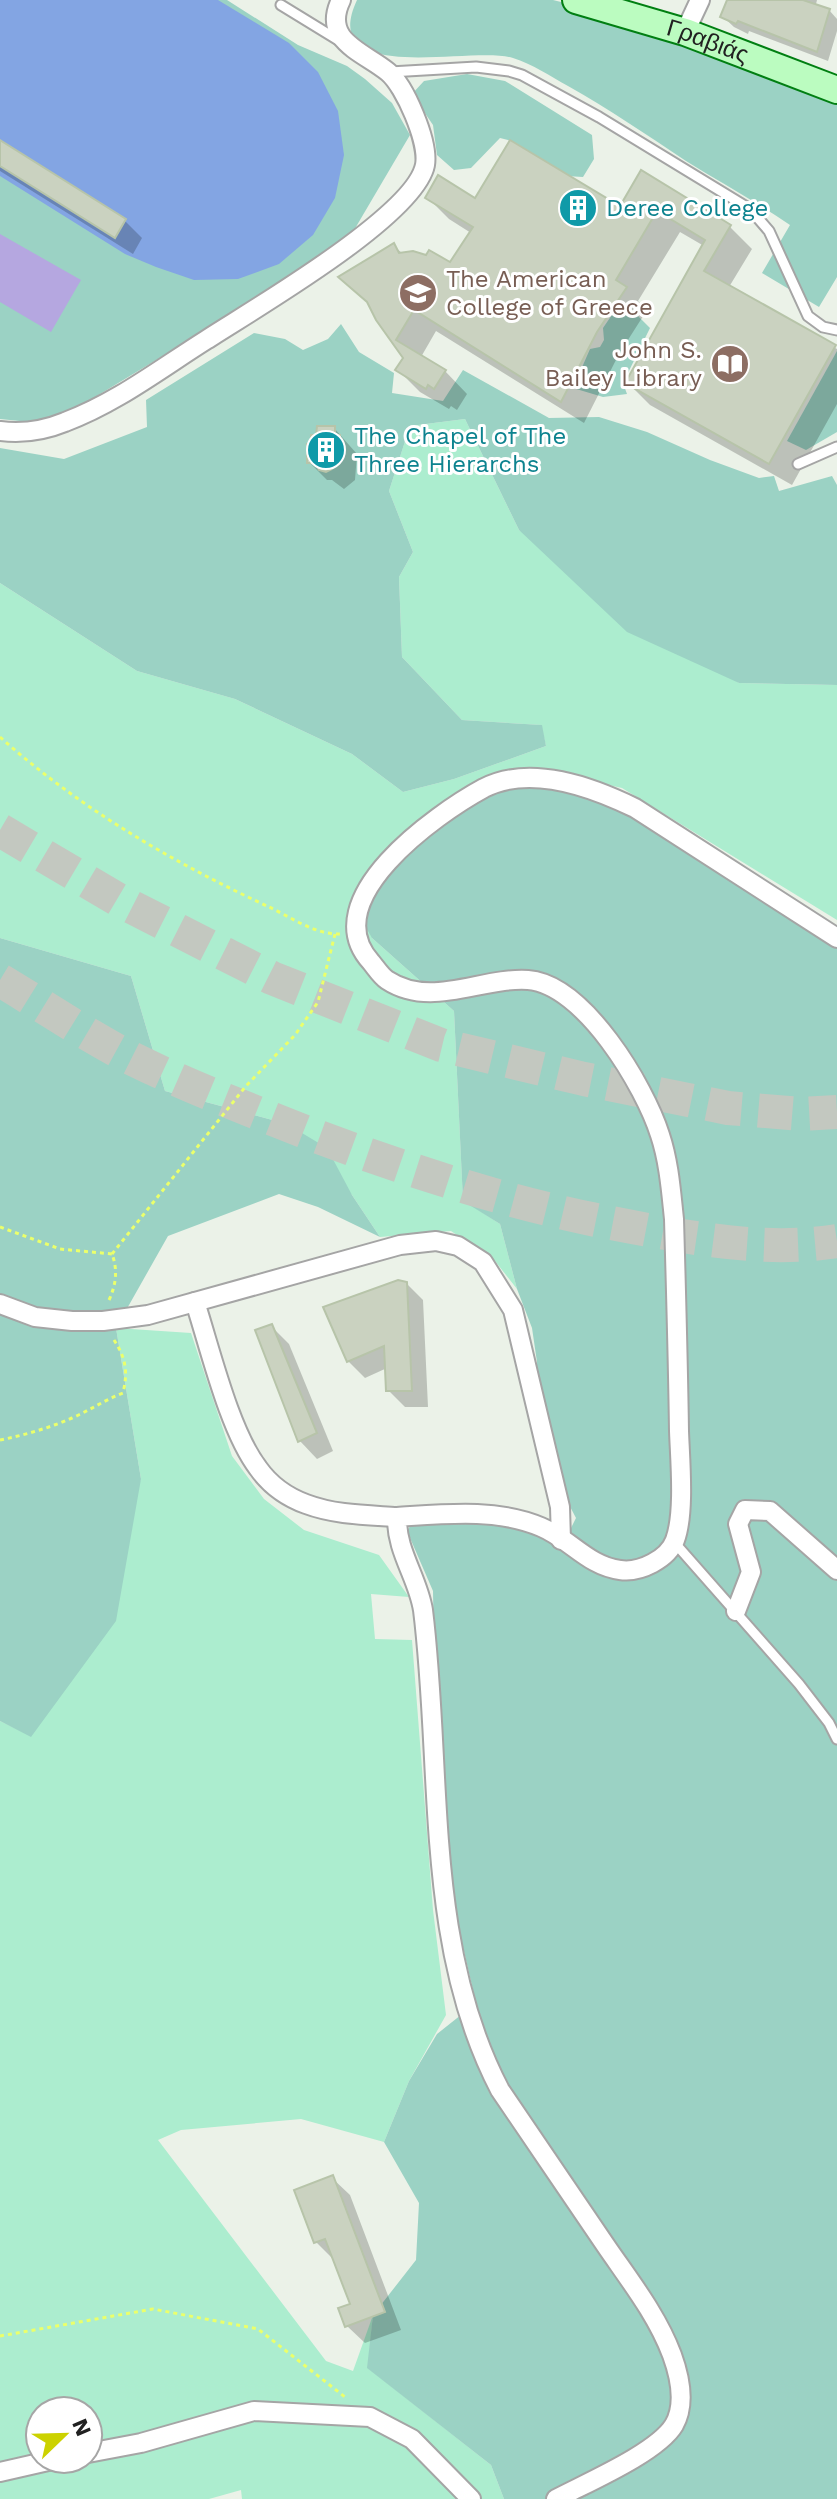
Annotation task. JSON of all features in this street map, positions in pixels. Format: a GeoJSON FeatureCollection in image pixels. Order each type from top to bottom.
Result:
{"type":"FeatureCollection","features":[{"type":"Feature","properties":{"kind":"street"},"geometry":{"type":"LineString","coordinates":[[0,431],[15,433],[47,429],[108,402],[332,258],[399,204],[422,176],[425,143],[414,113],[388,72],[350,47],[342,38],[336,19],[341,0]]}},
{"type":"Feature","properties":{"kind":"street","name":"Γραβιάς"},"geometry":{"type":"LineString","coordinates":[[576,0],[685,32],[837,90]]}},
{"type":"Feature","properties":{"kind":"street"},"geometry":{"type":"LineString","coordinates":[[685,32],[700,0]]}},
{"type":"Feature","properties":{"kind":"street"},"geometry":{"type":"LineString","coordinates":[[195,1302],[231,1413],[249,1454],[266,1479],[285,1494],[316,1508],[397,1517],[455,1513],[542,1527],[596,1564],[621,1570],[638,1569],[659,1559],[674,1542],[678,1522],[680,1472],[674,1219],[671,1183],[660,1134],[637,1082],[611,1044],[576,1003],[552,986],[530,980],[488,983],[435,994],[413,992],[386,979],[365,957],[354,932],[363,897],[386,864],[447,809],[489,786],[510,780],[549,779],[602,792],[635,808],[837,938]]}},
{"type":"Feature","properties":{"kind":"street"},"geometry":{"type":"LineString","coordinates":[[0,1304],[35,1317],[103,1321],[148,1315],[400,1245],[436,1241],[458,1246],[483,1262],[513,1310],[560,1507],[561,1540]]}},
{"type":"Feature","properties":{"kind":"street"},"geometry":{"type":"LineString","coordinates":[[736,1611],[751,1572],[738,1524],[745,1510],[770,1511],[837,1570]]}},
{"type":"Feature","properties":{"kind":"street"},"geometry":{"type":"LineString","coordinates":[[397,1517],[399,1541],[422,1602],[443,1878],[458,1975],[468,2015],[482,2055],[500,2090],[641,2297],[666,2343],[678,2377],[681,2407],[675,2424],[665,2437],[647,2450],[556,2499]]}},
{"type":"Feature","properties":{"kind":"street"},"geometry":{"type":"LineString","coordinates":[[104,2450],[141,2443],[254,2411],[370,2417],[412,2439],[471,2499]]}},
{"type":"Feature","properties":{"kind":"street"},"geometry":{"type":"LineString","coordinates":[[0,2472],[24,2467]]}},
{"type":"Feature","properties":{"kind":"lane"},"geometry":{"type":"LineString","coordinates":[[281,5],[350,47]]}},
{"type":"Feature","properties":{"kind":"lane"},"geometry":{"type":"LineString","coordinates":[[388,72],[476,67],[509,71],[536,82],[599,117],[750,209],[769,231],[808,316],[823,327],[837,330]]}},
{"type":"Feature","properties":{"kind":"lane"},"geometry":{"type":"LineString","coordinates":[[798,464],[837,447]]}},
{"type":"Feature","properties":{"kind":"lane"},"geometry":{"type":"LineString","coordinates":[[674,1542],[799,1684],[829,1723],[837,1739]]}},
{"type":"Feature","properties":{"kind":"path"},"geometry":{"type":"LineString","coordinates":[[0,737],[47,777],[186,865],[302,924],[335,934],[354,932]]}},
{"type":"Feature","properties":{"kind":"path"},"geometry":{"type":"LineString","coordinates":[[0,1440],[46,1428],[123,1393],[128,1375],[124,1354],[103,1321],[114,1290],[116,1275],[112,1254],[246,1086],[295,1035],[318,1002],[335,934]]}},
{"type":"Feature","properties":{"kind":"path"},"geometry":{"type":"LineString","coordinates":[[0,1227],[60,1249],[112,1254]]}},
{"type":"Feature","properties":{"kind":"path"},"geometry":{"type":"LineString","coordinates":[[0,2336],[153,2309],[258,2329],[370,2417]]}},
{"type":"Feature","properties":{"kind":"green space"},"geometry":{"type":"Polygon","coordinates":[[[465,419],[519,530],[739,683],[837,685],[837,920],[622,788],[559,774],[372,938],[454,1011],[463,1200],[500,1224],[517,1289],[495,1261],[451,1231],[380,1237],[352,1195],[287,1124],[165,1091],[131,976],[0,938],[0,583],[137,671],[235,699],[352,754],[403,792],[454,779],[546,746],[541,725],[462,720],[402,657],[399,577],[413,552],[389,491],[410,426],[465,419]]]}},
{"type":"Feature","properties":{"kind":"green space"},"geometry":{"type":"Polygon","coordinates":[[[116,1328],[191,1333],[232,1456],[264,1499],[304,1530],[379,1555],[409,1597],[371,1594],[375,1639],[412,1640],[433,1910],[446,2015],[409,2081],[384,2142],[301,2119],[181,2130],[158,2140],[326,2361],[353,2371],[373,2315],[368,2368],[491,2465],[504,2499],[242,2499],[241,2490],[209,2499],[0,2499],[0,1721],[31,1736],[141,1479],[116,1328]]]}},
{"type":"Feature","properties":{"kind":"shaded area"},"geometry":{"type":"Polygon","coordinates":[[[0,0],[227,0],[298,45],[347,66],[365,79],[392,103],[410,135],[350,237],[252,302],[72,411],[40,423],[0,419],[0,0]]]}},
{"type":"Feature","properties":{"kind":"shaded area"},"geometry":{"type":"Polygon","coordinates":[[[0,0],[218,0],[289,43],[318,72],[338,111],[344,155],[335,198],[313,235],[279,264],[238,279],[194,280],[125,254],[0,176],[0,0]]]}},
{"type":"Feature","properties":{"kind":"shaded area"},"geometry":{"type":"Polygon","coordinates":[[[357,0],[553,0],[581,7],[837,100],[837,277],[819,307],[762,273],[790,225],[598,104],[541,70],[513,58],[493,55],[404,57],[378,54],[358,44],[350,27],[357,0]]]}},
{"type":"Feature","properties":{"kind":"shaded area"},"geometry":{"type":"Polygon","coordinates":[[[467,74],[505,81],[592,135],[594,159],[583,177],[566,176],[500,138],[471,168],[454,170],[437,155],[433,125],[412,94],[424,81],[467,74]]]}},
{"type":"Feature","properties":{"kind":"shaded area"},"geometry":{"type":"Polygon","coordinates":[[[0,234],[81,280],[51,332],[0,302],[0,234]]]}},
{"type":"Feature","properties":{"kind":"shaded area"},"geometry":{"type":"Polygon","coordinates":[[[618,306],[635,313],[650,328],[623,383],[627,394],[603,397],[573,388],[590,349],[600,347],[604,340],[603,328],[618,306]]]}},
{"type":"Feature","properties":{"kind":"shaded area"},"geometry":{"type":"Polygon","coordinates":[[[341,324],[359,352],[394,373],[392,393],[443,401],[463,370],[549,418],[599,417],[647,432],[759,478],[774,476],[779,491],[832,476],[837,485],[837,685],[739,683],[627,632],[519,530],[465,419],[410,426],[389,491],[413,552],[399,577],[402,657],[462,720],[542,725],[546,746],[454,779],[403,792],[352,754],[235,699],[137,671],[0,583],[0,448],[64,459],[147,427],[146,400],[254,333],[285,339],[303,350],[328,339],[341,324]]]}},
{"type":"Feature","properties":{"kind":"shaded area"},"geometry":{"type":"Polygon","coordinates":[[[837,351],[837,432],[806,450],[787,441],[837,351]]]}},
{"type":"Feature","properties":{"kind":"shaded area"},"geometry":{"type":"Polygon","coordinates":[[[502,775],[603,798],[837,944],[837,2499],[504,2499],[491,2465],[367,2368],[373,2315],[416,2260],[419,2203],[384,2142],[409,2081],[437,2034],[476,2003],[452,1900],[435,1714],[433,1591],[407,1531],[417,1515],[522,1526],[549,1543],[562,1546],[576,1518],[554,1476],[534,1411],[537,1362],[532,1328],[517,1289],[500,1224],[463,1201],[454,1011],[372,938],[352,903],[385,853],[502,775]]]}},
{"type":"Feature","properties":{"kind":"shaded area"},"geometry":{"type":"Polygon","coordinates":[[[0,938],[131,976],[165,1091],[287,1124],[327,1148],[352,1195],[380,1237],[318,1207],[279,1194],[168,1236],[116,1328],[141,1479],[116,1621],[31,1737],[0,1721],[0,938]]]}},
{"type":"Feature","properties":{"kind":"building"},"geometry":{"type":"Polygon","coordinates":[[[727,0],[803,0],[830,9],[817,52],[720,17],[727,0]]]}},
{"type":"Feature","properties":{"kind":"building"},"geometry":{"type":"Polygon","coordinates":[[[0,140],[126,219],[115,238],[0,166],[0,140]]]}},
{"type":"Feature","properties":{"kind":"building"},"geometry":{"type":"Polygon","coordinates":[[[510,140],[620,206],[641,170],[731,225],[704,271],[836,345],[769,464],[625,383],[705,240],[657,211],[616,280],[627,287],[597,332],[561,402],[414,310],[396,340],[446,370],[434,389],[428,385],[426,389],[395,370],[403,358],[367,302],[338,277],[394,243],[399,253],[413,251],[426,255],[429,250],[450,262],[473,227],[425,198],[438,175],[475,198],[510,140]]]}},
{"type":"Feature","properties":{"kind":"building","name":"The Chapel of The Three Hierarchs"},"geometry":{"type":"Polygon","coordinates":[[[317,426],[335,426],[335,435],[340,435],[338,462],[326,472],[319,470],[316,463],[307,463],[307,444],[311,444],[311,435],[316,435],[317,426]]]}},
{"type":"Feature","properties":{"kind":"building"},"geometry":{"type":"Polygon","coordinates":[[[398,1280],[407,1282],[412,1391],[386,1391],[384,1346],[347,1362],[323,1307],[398,1280]]]}},
{"type":"Feature","properties":{"kind":"building"},"geometry":{"type":"Polygon","coordinates":[[[272,1324],[317,1433],[298,1442],[255,1330],[272,1324]]]}},
{"type":"Feature","properties":{"kind":"building"},"geometry":{"type":"Polygon","coordinates":[[[333,2175],[385,2312],[345,2327],[338,2308],[350,2304],[325,2239],[314,2243],[294,2190],[333,2175]]]}},
{"type":"Feature","properties":{"kind":"tunnel"},"geometry":{"type":"LineString","coordinates":[[0,830],[122,902],[272,978],[441,1045],[584,1079],[728,1108],[801,1114],[837,1112]]}},
{"type":"Feature","properties":{"kind":"tunnel"},"geometry":{"type":"LineString","coordinates":[[0,980],[101,1042],[156,1070],[308,1133],[426,1174],[545,1209],[679,1235],[758,1245],[837,1241]]}},
{"type":"Feature","properties":{"kind":"place","name":"Deree College"},"geometry":{"type":"Point","coordinates":[578,208]}},
{"type":"Feature","properties":{"kind":"place","name":"The American College of Greece"},"geometry":{"type":"Point","coordinates":[418,293]}},
{"type":"Feature","properties":{"kind":"place","name":"John S. Bailey Library"},"geometry":{"type":"Point","coordinates":[730,364]}},
{"type":"Feature","properties":{"kind":"place","name":"The Chapel of The Three Hierarchs"},"geometry":{"type":"Point","coordinates":[326,450]}}]}
